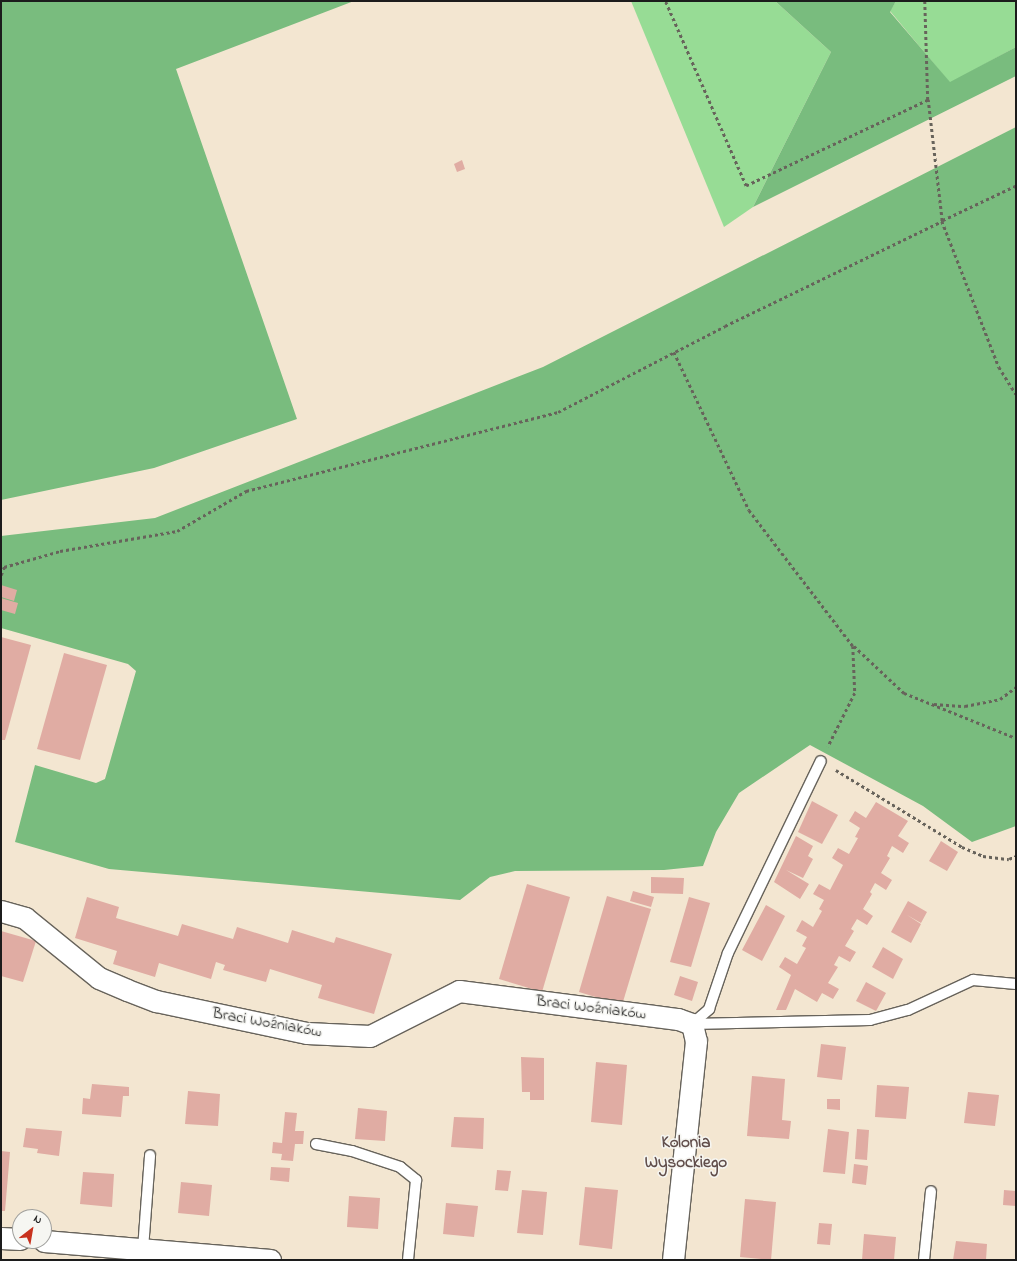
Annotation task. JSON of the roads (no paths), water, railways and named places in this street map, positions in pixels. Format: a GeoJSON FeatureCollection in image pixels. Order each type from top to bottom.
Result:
{"type":"FeatureCollection","features":[{"type":"Feature","properties":{"kind":"street","name":"Braci Woźniaków"},"geometry":{"type":"LineString","coordinates":[[1,911],[25,918],[99,978],[127,990],[156,1001],[307,1033],[370,1036],[459,991],[678,1019],[692,1024]]}},
{"type":"Feature","properties":{"kind":"street"},"geometry":{"type":"LineString","coordinates":[[673,1260],[696,1041],[692,1024]]}},
{"type":"Feature","properties":{"kind":"street"},"geometry":{"type":"LineString","coordinates":[[1,1238],[12,1239]]}},
{"type":"Feature","properties":{"kind":"street"},"geometry":{"type":"LineString","coordinates":[[52,1242],[270,1260]]}},
{"type":"Feature","properties":{"kind":"lane"},"geometry":{"type":"LineString","coordinates":[[692,1024],[709,1009],[728,953],[821,761]]}},
{"type":"Feature","properties":{"kind":"lane"},"geometry":{"type":"LineString","coordinates":[[692,1024],[870,1020],[908,1010],[973,980],[1016,984]]}},
{"type":"Feature","properties":{"kind":"lane"},"geometry":{"type":"LineString","coordinates":[[316,1144],[352,1151],[400,1167],[416,1180],[408,1260]]}},
{"type":"Feature","properties":{"kind":"lane"},"geometry":{"type":"LineString","coordinates":[[143,1249],[150,1155]]}},
{"type":"Feature","properties":{"kind":"lane"},"geometry":{"type":"LineString","coordinates":[[924,1260],[931,1190]]}},
{"type":"Feature","properties":{"kind":"district","name":"Kolonia Wysockiego"},"geometry":{"type":"Point","coordinates":[686,1153]}}]}
